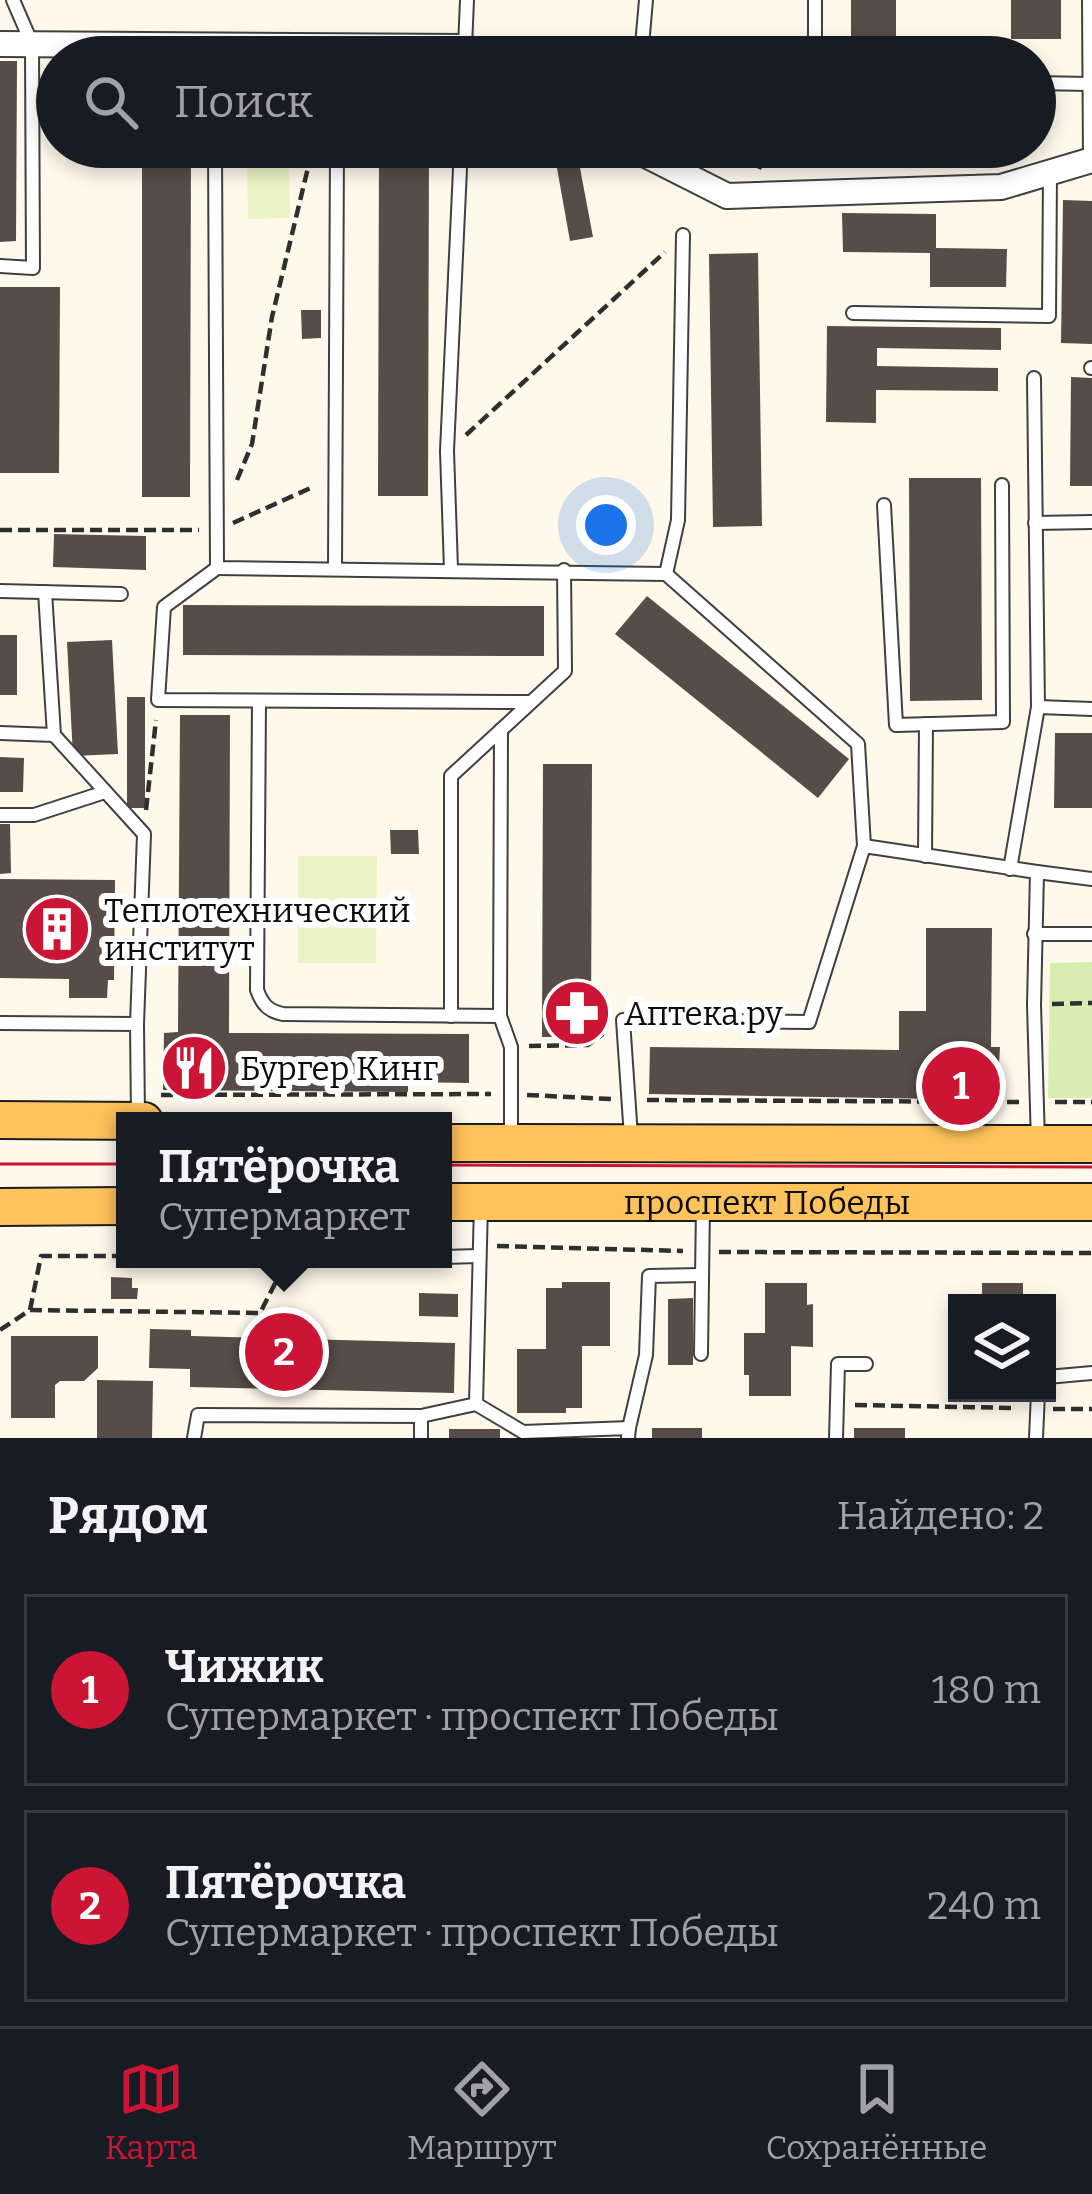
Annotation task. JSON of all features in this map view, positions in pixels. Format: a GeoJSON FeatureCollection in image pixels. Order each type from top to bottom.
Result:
{"type":"FeatureCollection","features":[{"type":"Feature","properties":{"kind":"main road"},"geometry":{"type":"LineString","coordinates":[[0,1120],[116,1113]]}},
{"type":"Feature","properties":{"kind":"main road","name":"проспект Победы"},"geometry":{"type":"LineString","coordinates":[[452,1143],[1092,1144]]}},
{"type":"Feature","properties":{"kind":"main road","name":"проспект Победы"},"geometry":{"type":"LineString","coordinates":[[452,1202],[1092,1202]]}},
{"type":"Feature","properties":{"kind":"main road"},"geometry":{"type":"LineString","coordinates":[[0,1207],[116,1206]]}},
{"type":"Feature","properties":{"kind":"street"},"geometry":{"type":"LineString","coordinates":[[0,44],[36,44]]}},
{"type":"Feature","properties":{"kind":"street"},"geometry":{"type":"LineString","coordinates":[[672,168],[727,196],[1001,188],[1091,160]]}},
{"type":"Feature","properties":{"kind":"lane"},"geometry":{"type":"LineString","coordinates":[[0,266],[33,268],[32,44],[13,0]]}},
{"type":"Feature","properties":{"kind":"lane"},"geometry":{"type":"LineString","coordinates":[[467,0],[469,36]]}},
{"type":"Feature","properties":{"kind":"lane"},"geometry":{"type":"LineString","coordinates":[[643,36],[646,0]]}},
{"type":"Feature","properties":{"kind":"lane"},"geometry":{"type":"LineString","coordinates":[[815,0],[815,36]]}},
{"type":"Feature","properties":{"kind":"lane"},"geometry":{"type":"LineString","coordinates":[[1089,0],[1091,160]]}},
{"type":"Feature","properties":{"kind":"lane"},"geometry":{"type":"LineString","coordinates":[[1056,83],[1089,84]]}},
{"type":"Feature","properties":{"kind":"lane"},"geometry":{"type":"LineString","coordinates":[[215,168],[217,568]]}},
{"type":"Feature","properties":{"kind":"lane"},"geometry":{"type":"LineString","coordinates":[[335,568],[337,168]]}},
{"type":"Feature","properties":{"kind":"lane"},"geometry":{"type":"LineString","coordinates":[[451,569],[447,451],[460,168]]}},
{"type":"Feature","properties":{"kind":"lane"},"geometry":{"type":"LineString","coordinates":[[853,313],[1049,316],[1050,172]]}},
{"type":"Feature","properties":{"kind":"lane"},"geometry":{"type":"LineString","coordinates":[[666,574],[678,520],[683,235]]}},
{"type":"Feature","properties":{"kind":"lane"},"geometry":{"type":"LineString","coordinates":[[1010,869],[1038,707],[1034,378]]}},
{"type":"Feature","properties":{"kind":"lane"},"geometry":{"type":"LineString","coordinates":[[884,505],[896,725],[1003,722],[1002,484]]}},
{"type":"Feature","properties":{"kind":"lane"},"geometry":{"type":"LineString","coordinates":[[1036,523],[1092,522]]}},
{"type":"Feature","properties":{"kind":"lane"},"geometry":{"type":"LineString","coordinates":[[532,702],[158,700],[164,607],[217,568],[666,574],[858,744],[864,846],[809,1022],[623,1020],[632,1144]]}},
{"type":"Feature","properties":{"kind":"lane"},"geometry":{"type":"LineString","coordinates":[[451,1016],[451,776],[565,671],[564,570]]}},
{"type":"Feature","properties":{"kind":"lane"},"geometry":{"type":"LineString","coordinates":[[0,591],[121,594]]}},
{"type":"Feature","properties":{"kind":"lane"},"geometry":{"type":"LineString","coordinates":[[44,592],[54,735],[144,834],[137,1024],[140,1112]]}},
{"type":"Feature","properties":{"kind":"lane"},"geometry":{"type":"LineString","coordinates":[[259,701],[257,990],[261,1001],[283,1014],[500,1016]]}},
{"type":"Feature","properties":{"kind":"lane"},"geometry":{"type":"LineString","coordinates":[[1038,707],[1092,709]]}},
{"type":"Feature","properties":{"kind":"lane"},"geometry":{"type":"LineString","coordinates":[[925,856],[926,724]]}},
{"type":"Feature","properties":{"kind":"lane"},"geometry":{"type":"LineString","coordinates":[[501,730],[500,1016],[511,1047],[511,1143]]}},
{"type":"Feature","properties":{"kind":"lane"},"geometry":{"type":"LineString","coordinates":[[0,733],[54,735]]}},
{"type":"Feature","properties":{"kind":"lane"},"geometry":{"type":"LineString","coordinates":[[0,814],[34,815],[105,791]]}},
{"type":"Feature","properties":{"kind":"lane"},"geometry":{"type":"LineString","coordinates":[[864,846],[1092,879]]}},
{"type":"Feature","properties":{"kind":"lane"},"geometry":{"type":"LineString","coordinates":[[1037,872],[1038,1145]]}},
{"type":"Feature","properties":{"kind":"lane"},"geometry":{"type":"LineString","coordinates":[[1034,934],[1092,934]]}},
{"type":"Feature","properties":{"kind":"lane"},"geometry":{"type":"LineString","coordinates":[[0,1023],[137,1024]]}},
{"type":"Feature","properties":{"kind":"lane"},"geometry":{"type":"LineString","coordinates":[[476,1404],[482,1202]]}},
{"type":"Feature","properties":{"kind":"lane"},"geometry":{"type":"LineString","coordinates":[[701,1354],[703,1205]]}},
{"type":"Feature","properties":{"kind":"lane"},"geometry":{"type":"LineString","coordinates":[[452,1256],[479,1251]]}},
{"type":"Feature","properties":{"kind":"lane"},"geometry":{"type":"LineString","coordinates":[[194,1438],[198,1415],[421,1416],[476,1404],[523,1432],[628,1433],[646,1355],[649,1276],[700,1275]]}},
{"type":"Feature","properties":{"kind":"lane"},"geometry":{"type":"LineString","coordinates":[[836,1438],[838,1364],[866,1364]]}},
{"type":"Feature","properties":{"kind":"lane"},"geometry":{"type":"LineString","coordinates":[[1056,1376],[1092,1372]]}},
{"type":"Feature","properties":{"kind":"lane"},"geometry":{"type":"LineString","coordinates":[[1036,1438],[1037,1402]]}},
{"type":"Feature","properties":{"kind":"lane"},"geometry":{"type":"LineString","coordinates":[[421,1416],[421,1438]]}},
{"type":"Feature","properties":{"kind":"path"},"geometry":{"type":"LineString","coordinates":[[235,487],[253,443],[272,317],[308,168]]}},
{"type":"Feature","properties":{"kind":"path"},"geometry":{"type":"LineString","coordinates":[[727,196],[760,168]]}},
{"type":"Feature","properties":{"kind":"path"},"geometry":{"type":"LineString","coordinates":[[447,451],[683,235]]}},
{"type":"Feature","properties":{"kind":"path"},"geometry":{"type":"LineString","coordinates":[[0,530],[217,530],[310,491],[336,467]]}},
{"type":"Feature","properties":{"kind":"path"},"geometry":{"type":"LineString","coordinates":[[144,834],[158,700]]}},
{"type":"Feature","properties":{"kind":"path"},"geometry":{"type":"LineString","coordinates":[[1034,1004],[1092,1003]]}},
{"type":"Feature","properties":{"kind":"path"},"geometry":{"type":"LineString","coordinates":[[511,1047],[588,1045],[623,1020]]}},
{"type":"Feature","properties":{"kind":"path"},"geometry":{"type":"LineString","coordinates":[[140,1112],[512,1094],[632,1100],[1092,1102]]}},
{"type":"Feature","properties":{"kind":"path"},"geometry":{"type":"LineString","coordinates":[[479,1251],[1092,1253]]}},
{"type":"Feature","properties":{"kind":"path"},"geometry":{"type":"LineString","coordinates":[[30,1310],[41,1256],[116,1256]]}},
{"type":"Feature","properties":{"kind":"path"},"geometry":{"type":"LineString","coordinates":[[0,1332],[30,1310],[260,1312],[283,1268]]}},
{"type":"Feature","properties":{"kind":"path"},"geometry":{"type":"LineString","coordinates":[[837,1405],[1092,1409]]}},
{"type":"Feature","properties":{"kind":"green space"},"geometry":{"type":"Polygon","coordinates":[[[247,168],[289,168],[290,218],[248,219],[247,168]]]}},
{"type":"Feature","properties":{"kind":"green space"},"geometry":{"type":"Polygon","coordinates":[[[298,856],[377,856],[376,963],[298,963],[298,856]]]}},
{"type":"Feature","properties":{"kind":"green space"},"geometry":{"type":"Polygon","coordinates":[[[1092,962],[1092,1098],[1048,1098],[1050,963],[1092,962]]]}},
{"type":"Feature","properties":{"kind":"building"},"geometry":{"type":"Polygon","coordinates":[[[851,0],[896,0],[896,36],[851,36],[851,0]]]}},
{"type":"Feature","properties":{"kind":"building"},"geometry":{"type":"Polygon","coordinates":[[[1011,0],[1061,0],[1061,39],[1011,36],[1011,0]]]}},
{"type":"Feature","properties":{"kind":"building"},"geometry":{"type":"Polygon","coordinates":[[[0,61],[17,61],[16,241],[0,242],[0,61]]]}},
{"type":"Feature","properties":{"kind":"building"},"geometry":{"type":"Polygon","coordinates":[[[142,168],[191,168],[190,497],[142,497],[142,168]]]}},
{"type":"Feature","properties":{"kind":"building"},"geometry":{"type":"Polygon","coordinates":[[[379,168],[429,168],[428,496],[378,496],[379,168]]]}},
{"type":"Feature","properties":{"kind":"building"},"geometry":{"type":"Polygon","coordinates":[[[557,168],[580,168],[593,237],[570,241],[557,168]]]}},
{"type":"Feature","properties":{"kind":"building"},"geometry":{"type":"Polygon","coordinates":[[[1063,200],[1092,201],[1092,344],[1061,343],[1063,200]]]}},
{"type":"Feature","properties":{"kind":"building"},"geometry":{"type":"Polygon","coordinates":[[[842,213],[936,214],[936,248],[1007,249],[1006,287],[930,287],[930,253],[843,252],[842,213]]]}},
{"type":"Feature","properties":{"kind":"building"},"geometry":{"type":"Polygon","coordinates":[[[758,253],[762,526],[713,527],[709,254],[758,253]]]}},
{"type":"Feature","properties":{"kind":"building"},"geometry":{"type":"Polygon","coordinates":[[[0,287],[60,287],[59,473],[0,473],[0,287]]]}},
{"type":"Feature","properties":{"kind":"building"},"geometry":{"type":"Polygon","coordinates":[[[301,310],[321,310],[321,338],[302,339],[301,310]]]}},
{"type":"Feature","properties":{"kind":"building"},"geometry":{"type":"Polygon","coordinates":[[[827,326],[1001,328],[1001,350],[877,348],[877,366],[998,368],[998,391],[876,390],[876,423],[826,422],[827,326]]]}},
{"type":"Feature","properties":{"kind":"building"},"geometry":{"type":"Polygon","coordinates":[[[1071,377],[1092,378],[1092,486],[1070,486],[1071,377]]]}},
{"type":"Feature","properties":{"kind":"building"},"geometry":{"type":"Polygon","coordinates":[[[909,478],[981,478],[982,700],[910,701],[909,478]]]}},
{"type":"Feature","properties":{"kind":"building"},"geometry":{"type":"Polygon","coordinates":[[[54,534],[146,536],[146,570],[53,567],[54,534]]]}},
{"type":"Feature","properties":{"kind":"building"},"geometry":{"type":"Polygon","coordinates":[[[647,596],[849,759],[818,798],[615,634],[647,596]]]}},
{"type":"Feature","properties":{"kind":"building"},"geometry":{"type":"Polygon","coordinates":[[[183,605],[544,606],[544,656],[183,655],[183,605]]]}},
{"type":"Feature","properties":{"kind":"building"},"geometry":{"type":"Polygon","coordinates":[[[0,635],[17,635],[17,695],[0,695],[0,635]]]}},
{"type":"Feature","properties":{"kind":"building"},"geometry":{"type":"Polygon","coordinates":[[[112,640],[118,754],[73,756],[67,642],[112,640]]]}},
{"type":"Feature","properties":{"kind":"building"},"geometry":{"type":"Polygon","coordinates":[[[127,697],[145,697],[145,808],[127,808],[127,697]]]}},
{"type":"Feature","properties":{"kind":"building"},"geometry":{"type":"Polygon","coordinates":[[[180,715],[230,715],[229,1033],[469,1034],[469,1083],[408,1082],[408,1092],[163,1090],[164,1033],[178,1032],[180,715]]]}},
{"type":"Feature","properties":{"kind":"building"},"geometry":{"type":"Polygon","coordinates":[[[1055,733],[1092,733],[1092,808],[1054,808],[1055,733]]]}},
{"type":"Feature","properties":{"kind":"building"},"geometry":{"type":"Polygon","coordinates":[[[0,757],[24,758],[23,792],[0,792],[0,757]]]}},
{"type":"Feature","properties":{"kind":"building"},"geometry":{"type":"Polygon","coordinates":[[[543,764],[592,764],[591,1037],[542,1037],[543,764]]]}},
{"type":"Feature","properties":{"kind":"building"},"geometry":{"type":"Polygon","coordinates":[[[0,824],[10,824],[11,873],[0,874],[0,824]]]}},
{"type":"Feature","properties":{"kind":"building"},"geometry":{"type":"Polygon","coordinates":[[[390,830],[418,830],[419,854],[391,854],[390,830]]]}},
{"type":"Feature","properties":{"kind":"building","name":"Теплотехнический институт"},"geometry":{"type":"Polygon","coordinates":[[[0,879],[115,880],[114,980],[108,980],[107,998],[69,998],[69,979],[0,978],[0,879]]]}},
{"type":"Feature","properties":{"kind":"building"},"geometry":{"type":"Polygon","coordinates":[[[926,928],[992,928],[991,1047],[1000,1047],[997,1100],[649,1094],[650,1047],[899,1050],[899,1011],[926,1011],[926,928]]]}},
{"type":"Feature","properties":{"kind":"building"},"geometry":{"type":"Polygon","coordinates":[[[111,1277],[132,1278],[137,1299],[111,1299],[111,1277]]]}},
{"type":"Feature","properties":{"kind":"building"},"geometry":{"type":"Polygon","coordinates":[[[562,1282],[610,1282],[610,1346],[582,1346],[582,1408],[566,1408],[566,1413],[517,1413],[517,1349],[546,1349],[546,1288],[562,1288],[562,1282]]]}},
{"type":"Feature","properties":{"kind":"building"},"geometry":{"type":"Polygon","coordinates":[[[765,1283],[807,1283],[807,1305],[813,1304],[813,1347],[791,1346],[791,1396],[749,1396],[749,1375],[744,1375],[744,1333],[765,1333],[765,1283]]]}},
{"type":"Feature","properties":{"kind":"building"},"geometry":{"type":"Polygon","coordinates":[[[982,1283],[1023,1283],[1023,1294],[982,1294],[982,1283]]]}},
{"type":"Feature","properties":{"kind":"building"},"geometry":{"type":"Polygon","coordinates":[[[419,1293],[458,1294],[458,1317],[419,1316],[419,1293]]]}},
{"type":"Feature","properties":{"kind":"building"},"geometry":{"type":"Polygon","coordinates":[[[693,1298],[693,1365],[668,1365],[668,1299],[693,1298]]]}},
{"type":"Feature","properties":{"kind":"building"},"geometry":{"type":"Polygon","coordinates":[[[150,1329],[191,1330],[191,1336],[455,1343],[454,1393],[190,1387],[190,1369],[149,1368],[150,1329]]]}},
{"type":"Feature","properties":{"kind":"building"},"geometry":{"type":"Polygon","coordinates":[[[11,1336],[98,1336],[98,1368],[84,1381],[55,1385],[55,1418],[11,1418],[11,1336]]]}},
{"type":"Feature","properties":{"kind":"building"},"geometry":{"type":"Polygon","coordinates":[[[97,1380],[153,1381],[152,1438],[97,1438],[97,1380]]]}},
{"type":"Feature","properties":{"kind":"building"},"geometry":{"type":"Polygon","coordinates":[[[652,1428],[702,1428],[702,1438],[652,1438],[652,1428]]]}},
{"type":"Feature","properties":{"kind":"building"},"geometry":{"type":"Polygon","coordinates":[[[854,1428],[905,1428],[905,1438],[854,1438],[854,1428]]]}},
{"type":"Feature","properties":{"kind":"building"},"geometry":{"type":"Polygon","coordinates":[[[449,1429],[500,1429],[500,1438],[449,1438],[449,1429]]]}},
{"type":"Feature","properties":{"kind":"tram line"},"geometry":{"type":"LineString","coordinates":[[0,1164],[116,1164]]}},
{"type":"Feature","properties":{"kind":"tram line"},"geometry":{"type":"LineString","coordinates":[[452,1165],[1092,1167]]}},
{"type":"Feature","properties":{"kind":"place","name":"Теплотехнический институт"},"geometry":{"type":"Point","coordinates":[57,929]}},
{"type":"Feature","properties":{"kind":"place","name":"Аптека.ру"},"geometry":{"type":"Point","coordinates":[577,1013]}},
{"type":"Feature","properties":{"kind":"place","name":"Бургер Кинг"},"geometry":{"type":"Point","coordinates":[194,1068]}},
{"type":"Feature","properties":{"kind":"place","name":"Чижик"},"geometry":{"type":"Point","coordinates":[961,1086]}},
{"type":"Feature","properties":{"kind":"place","name":"Пятёрочка"},"geometry":{"type":"Point","coordinates":[284,1352]}}]}
